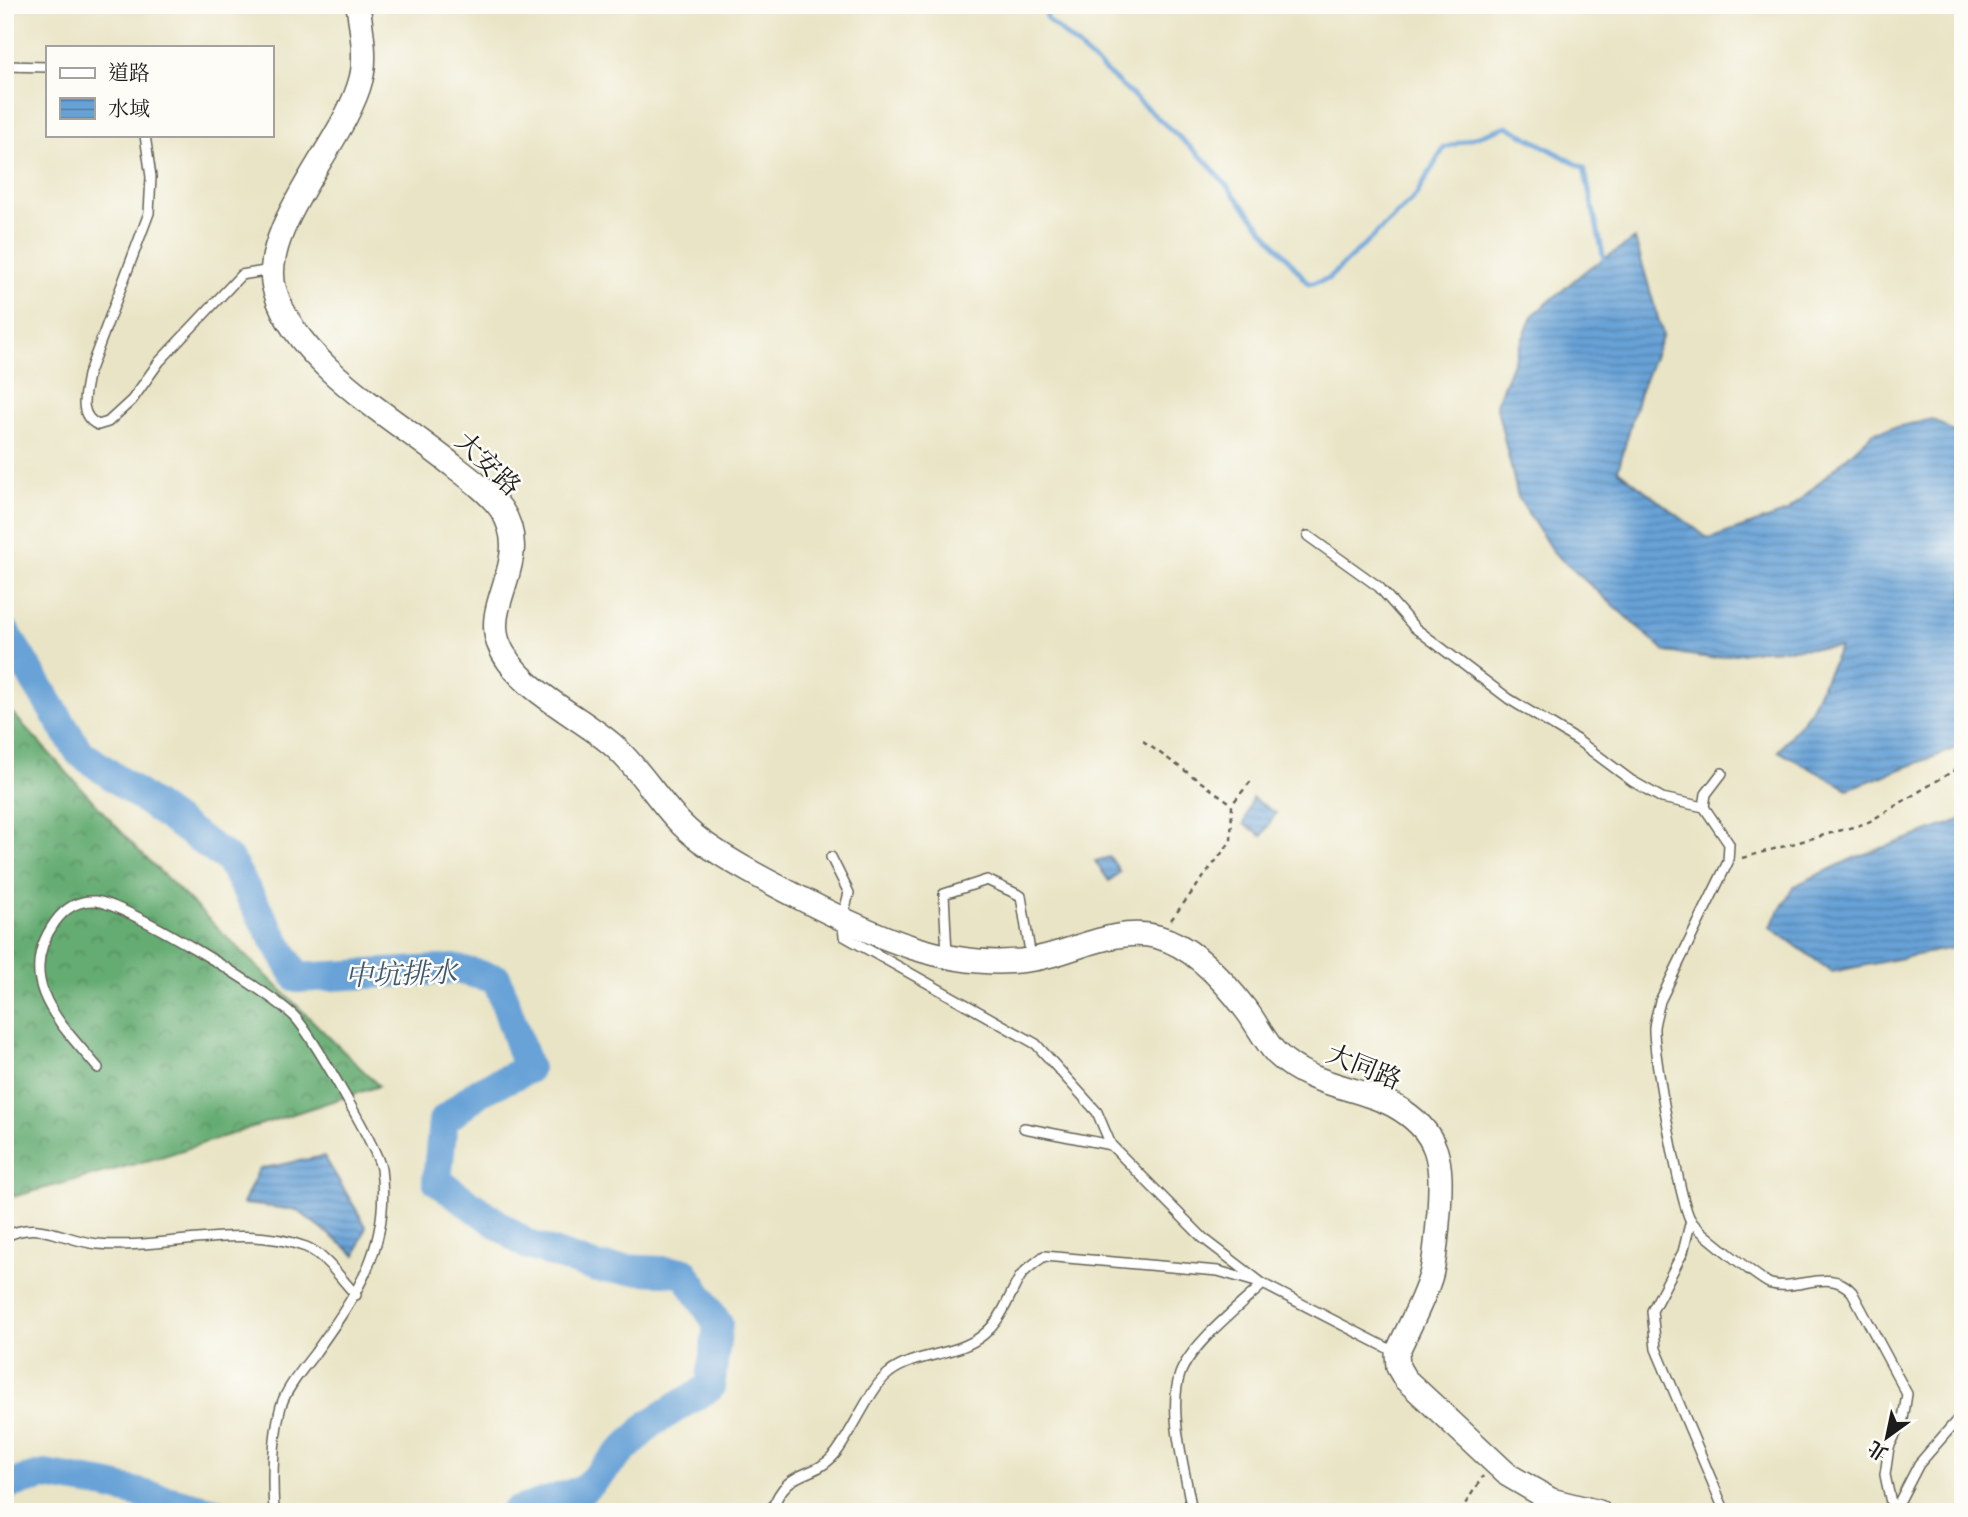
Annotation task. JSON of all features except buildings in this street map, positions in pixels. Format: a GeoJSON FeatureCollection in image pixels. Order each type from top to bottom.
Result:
{"type":"FeatureCollection","features":[{"type":"Feature","properties":{"kind":"street"},"geometry":{"type":"LineString","coordinates":[[271,270],[274,253],[293,209],[346,120],[363,75],[358,5]]}},
{"type":"Feature","properties":{"kind":"street","name":"大安路"},"geometry":{"type":"LineString","coordinates":[[271,270],[275,293],[291,324],[314,353],[353,391],[463,472],[500,508],[515,540],[496,637],[509,662],[541,693],[615,746],[672,818],[701,841],[761,877],[842,919]]}},
{"type":"Feature","properties":{"kind":"street","name":"大同路"},"geometry":{"type":"LineString","coordinates":[[842,919],[912,948],[975,960],[1032,959],[1112,936],[1158,937],[1196,956],[1244,1007],[1276,1053],[1304,1073],[1392,1105],[1426,1130],[1442,1164],[1437,1244],[1430,1278],[1397,1353]]}},
{"type":"Feature","properties":{"kind":"street"},"geometry":{"type":"LineString","coordinates":[[1397,1353],[1398,1367],[1405,1380],[1508,1475],[1551,1500],[1597,1512]]}},
{"type":"Feature","properties":{"kind":"lane"},"geometry":{"type":"LineString","coordinates":[[5,66],[46,67]]}},
{"type":"Feature","properties":{"kind":"lane"},"geometry":{"type":"LineString","coordinates":[[145,136],[151,177],[149,213],[88,375],[85,415],[98,425],[117,415],[132,400],[159,362],[241,275],[271,270]]}},
{"type":"Feature","properties":{"kind":"lane"},"geometry":{"type":"LineString","coordinates":[[1308,536],[1379,587],[1415,628],[1509,699],[1577,740],[1632,781],[1662,798],[1704,807]]}},
{"type":"Feature","properties":{"kind":"lane"},"geometry":{"type":"LineString","coordinates":[[1722,773],[1706,794],[1704,807],[1729,844],[1728,862],[1660,1001],[1654,1026],[1656,1055],[1690,1220],[1683,1252],[1652,1311],[1656,1349],[1725,1512]]}},
{"type":"Feature","properties":{"kind":"lane"},"geometry":{"type":"LineString","coordinates":[[831,857],[849,893],[842,919],[844,936],[1016,1030],[1036,1044],[1097,1112],[1111,1145],[1203,1238],[1263,1284],[1397,1353]]}},
{"type":"Feature","properties":{"kind":"lane"},"geometry":{"type":"LineString","coordinates":[[947,956],[944,894],[987,880],[1021,895],[1032,959]]}},
{"type":"Feature","properties":{"kind":"lane"},"geometry":{"type":"LineString","coordinates":[[98,1068],[60,1022],[38,982],[38,958],[45,938],[57,919],[74,904],[95,901],[127,910],[271,997],[297,1019],[344,1094],[381,1166],[383,1212],[374,1254],[356,1295],[297,1377],[282,1404],[275,1442],[274,1512]]}},
{"type":"Feature","properties":{"kind":"lane"},"geometry":{"type":"LineString","coordinates":[[1024,1128],[1111,1145]]}},
{"type":"Feature","properties":{"kind":"lane"},"geometry":{"type":"LineString","coordinates":[[1690,1220],[1769,1283],[1786,1285],[1828,1279],[1843,1283],[1852,1292],[1907,1394],[1903,1419],[1889,1447],[1885,1475],[1893,1512]]}},
{"type":"Feature","properties":{"kind":"lane"},"geometry":{"type":"LineString","coordinates":[[5,1237],[20,1229],[35,1228],[97,1244],[250,1237],[291,1243],[309,1248],[356,1295]]}},
{"type":"Feature","properties":{"kind":"lane"},"geometry":{"type":"LineString","coordinates":[[771,1512],[778,1493],[798,1474],[824,1465],[836,1453],[886,1374],[903,1364],[961,1347],[981,1337],[1002,1317],[1021,1275],[1044,1256],[1218,1271],[1263,1284]]}},
{"type":"Feature","properties":{"kind":"lane"},"geometry":{"type":"LineString","coordinates":[[1192,1512],[1174,1405],[1180,1374],[1192,1354],[1263,1284]]}},
{"type":"Feature","properties":{"kind":"lane"},"geometry":{"type":"LineString","coordinates":[[1893,1512],[1919,1464],[1958,1419],[1963,1418]]}},
{"type":"Feature","properties":{"kind":"lane"},"geometry":{"type":"LineString","coordinates":[[1955,1512],[1963,1508]]}},
{"type":"Feature","properties":{"kind":"path"},"geometry":{"type":"LineString","coordinates":[[1143,741],[1232,804]]}},
{"type":"Feature","properties":{"kind":"path"},"geometry":{"type":"LineString","coordinates":[[1728,862],[1867,823],[1963,765]]}},
{"type":"Feature","properties":{"kind":"path"},"geometry":{"type":"LineString","coordinates":[[1158,937],[1231,841],[1232,804],[1251,781]]}},
{"type":"Feature","properties":{"kind":"path"},"geometry":{"type":"LineString","coordinates":[[1460,1512],[1493,1461]]}},
{"type":"Feature","properties":{"kind":"green space"},"geometry":{"type":"Polygon","coordinates":[[[5,705],[137,849],[379,1086],[161,1157],[5,1199],[5,705]]]}},
{"type":"Feature","properties":{"kind":"water"},"geometry":{"type":"Polygon","coordinates":[[[1635,239],[1663,335],[1640,392],[1618,470],[1709,539],[1787,512],[1874,432],[1932,419],[1963,437],[1963,746],[1848,789],[1778,751],[1808,714],[1840,647],[1759,650],[1711,658],[1666,652],[1553,552],[1518,497],[1496,404],[1532,316],[1585,271],[1635,239]]]}},
{"type":"Feature","properties":{"kind":"water"},"geometry":{"type":"Polygon","coordinates":[[[1252,798],[1276,813],[1262,836],[1244,824],[1252,798]]]}},
{"type":"Feature","properties":{"kind":"water"},"geometry":{"type":"Polygon","coordinates":[[[1963,819],[1963,946],[1832,972],[1770,927],[1794,886],[1854,858],[1963,819]]]}},
{"type":"Feature","properties":{"kind":"water"},"geometry":{"type":"Polygon","coordinates":[[[1110,857],[1120,872],[1109,881],[1095,861],[1110,857]]]}},
{"type":"Feature","properties":{"kind":"water"},"geometry":{"type":"Polygon","coordinates":[[[324,1156],[366,1226],[356,1255],[297,1210],[243,1204],[259,1169],[324,1156]]]}},
{"type":"Feature","properties":{"kind":"waterway"},"geometry":{"type":"LineString","coordinates":[[1043,5],[1048,20],[1206,161],[1309,284],[1328,279],[1415,197],[1444,148],[1507,126],[1584,168],[1604,259]]}},
{"type":"Feature","properties":{"kind":"waterway","name":"中坑排水"},"geometry":{"type":"LineString","coordinates":[[5,632],[79,752],[229,860],[297,978],[456,969],[497,979],[528,1069],[479,1092],[443,1121],[437,1181],[526,1244],[597,1268],[684,1272],[718,1324],[710,1387],[651,1423],[583,1490],[515,1512]]}},
{"type":"Feature","properties":{"kind":"waterway","name":"中坑排水"},"geometry":{"type":"LineString","coordinates":[[5,1485],[45,1475],[106,1485],[215,1512]]}}]}
